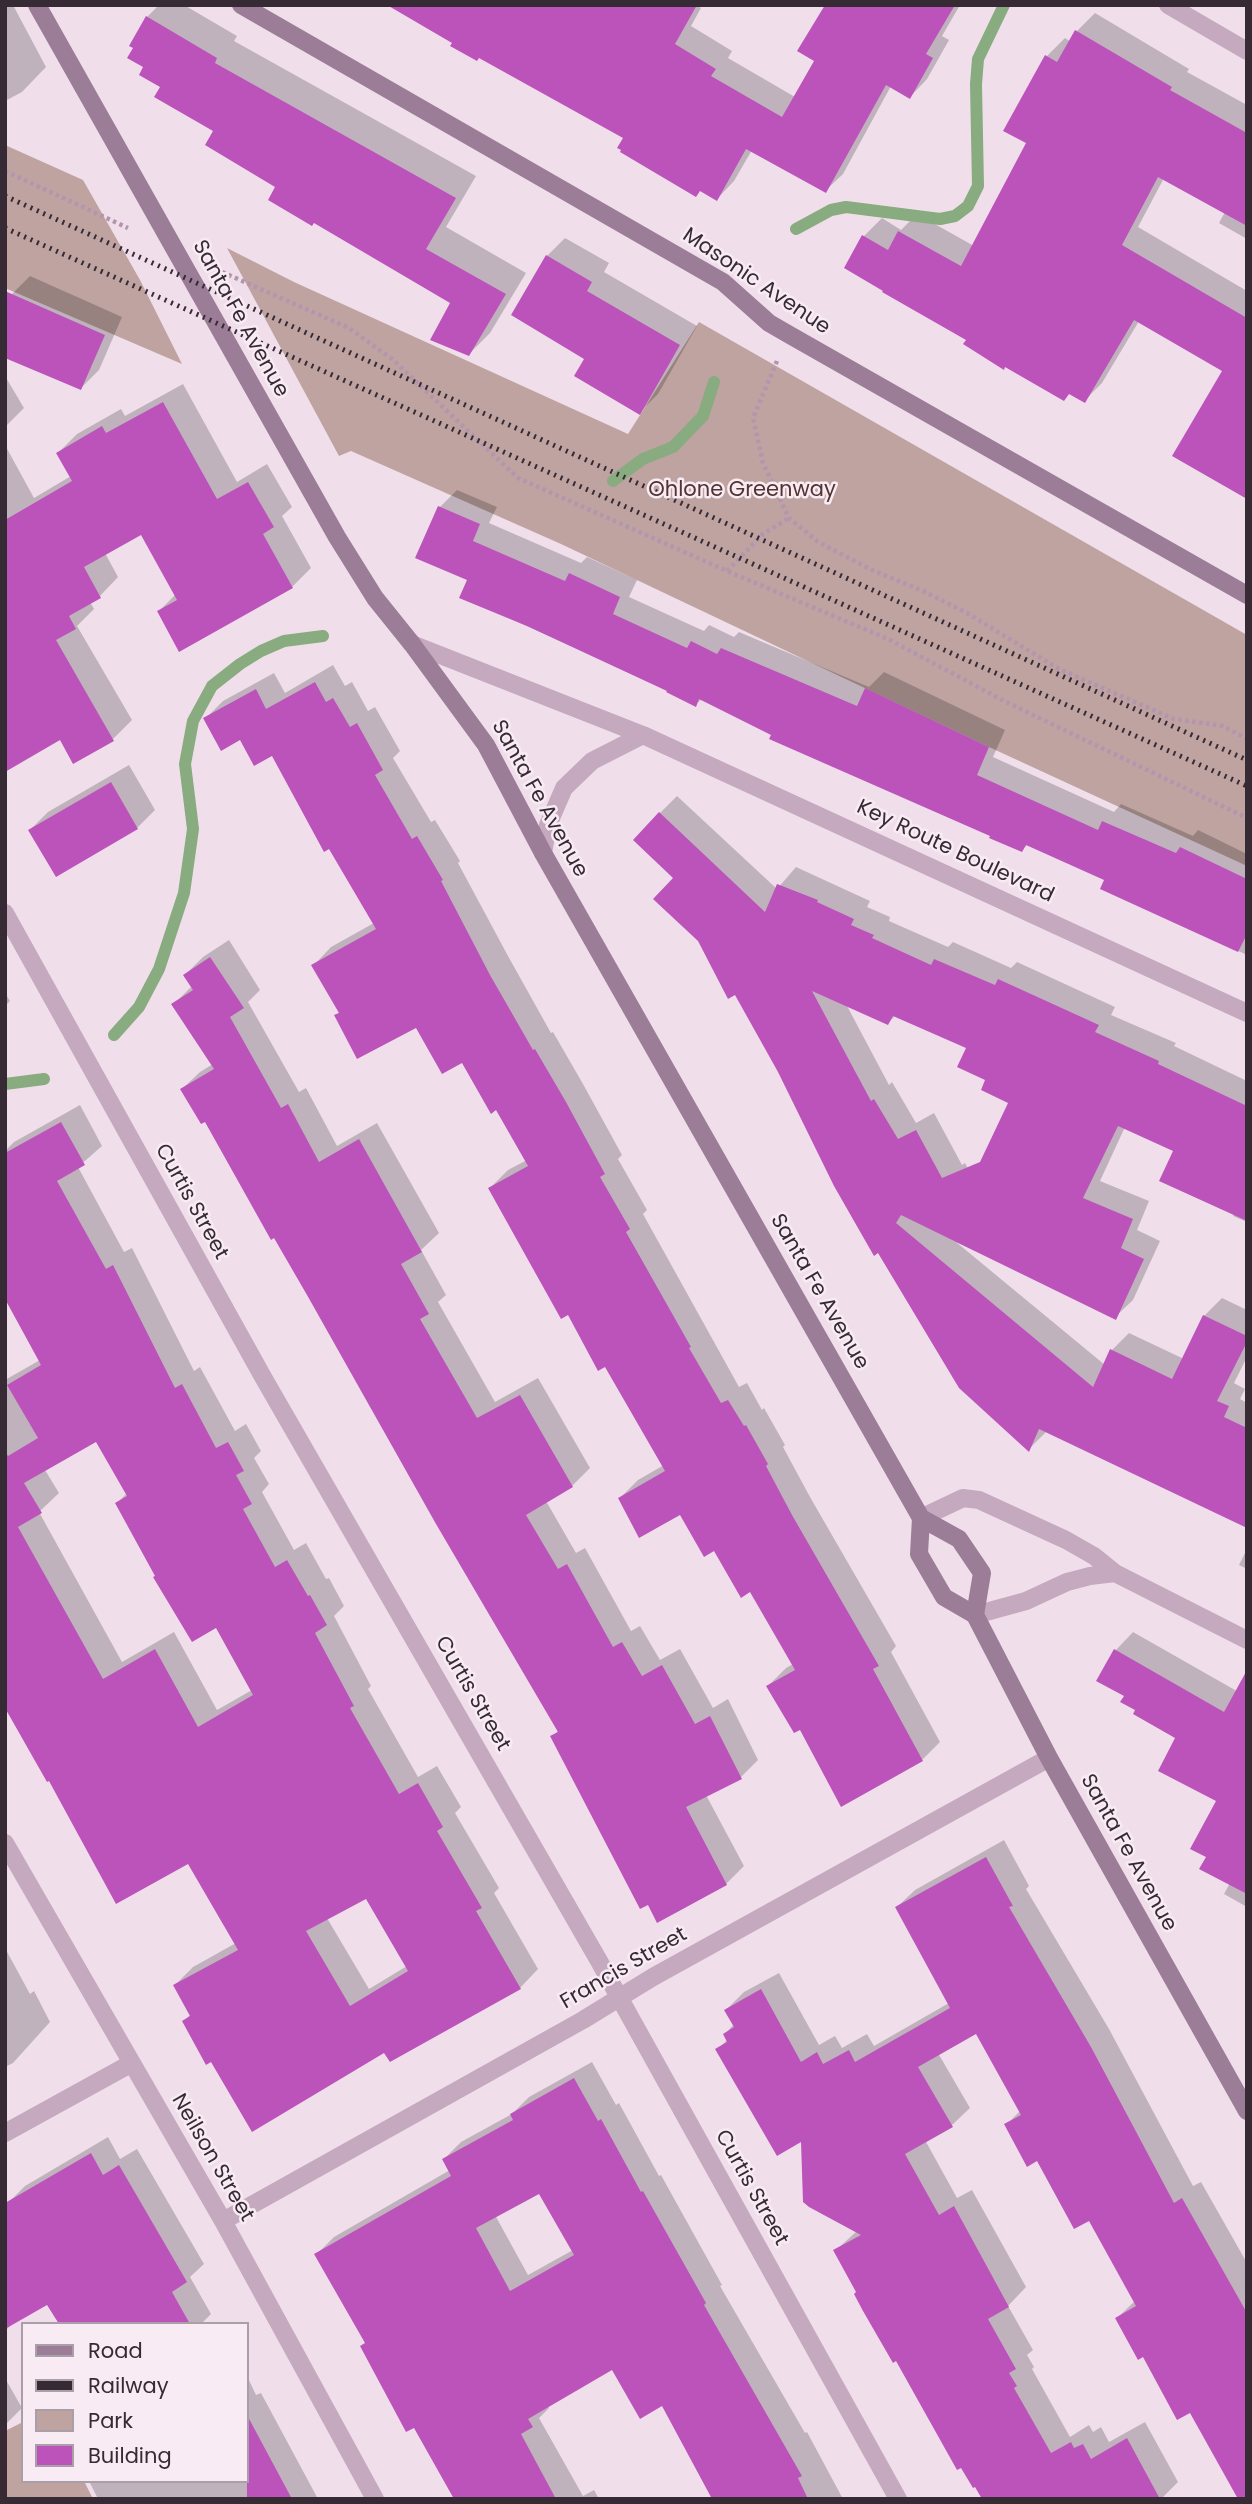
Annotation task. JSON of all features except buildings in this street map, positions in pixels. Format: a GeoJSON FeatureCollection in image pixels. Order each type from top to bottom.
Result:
{"type":"FeatureCollection","features":[{"type":"Feature","properties":{"kind":"street","name":"Santa Fe Avenue"},"geometry":{"type":"LineString","coordinates":[[37,5],[337,537],[375,598],[486,745],[543,853],[921,1518]]}},
{"type":"Feature","properties":{"kind":"street","name":"Masonic Avenue"},"geometry":{"type":"LineString","coordinates":[[241,5],[723,282],[769,323],[1247,595]]}},
{"type":"Feature","properties":{"kind":"street"},"geometry":{"type":"LineString","coordinates":[[1168,5],[1247,51]]}},
{"type":"Feature","properties":{"kind":"street","name":"Key Route Boulevard"},"geometry":{"type":"LineString","coordinates":[[412,644],[643,735],[1247,1013]]}},
{"type":"Feature","properties":{"kind":"street"},"geometry":{"type":"LineString","coordinates":[[543,853],[548,825],[564,788],[592,761],[643,735]]}},
{"type":"Feature","properties":{"kind":"street","name":"Curtis Street"},"geometry":{"type":"LineString","coordinates":[[5,913],[263,1377],[619,1998],[898,2499]]}},
{"type":"Feature","properties":{"kind":"street"},"geometry":{"type":"LineString","coordinates":[[921,1518],[963,1498],[979,1500],[1066,1540],[1094,1556],[1115,1573],[1247,1640]]}},
{"type":"Feature","properties":{"kind":"street"},"geometry":{"type":"LineString","coordinates":[[921,1518],[919,1554],[944,1597],[975,1615],[1026,1601],[1067,1582],[1115,1573]]}},
{"type":"Feature","properties":{"kind":"street"},"geometry":{"type":"LineString","coordinates":[[921,1518],[959,1539],[982,1573],[975,1615]]}},
{"type":"Feature","properties":{"kind":"street","name":"Santa Fe Avenue"},"geometry":{"type":"LineString","coordinates":[[975,1615],[1049,1758],[1247,2111]]}},
{"type":"Feature","properties":{"kind":"street","name":"Francis Street"},"geometry":{"type":"LineString","coordinates":[[223,2221],[1049,1758]]}},
{"type":"Feature","properties":{"kind":"street","name":"Neilson Street"},"geometry":{"type":"LineString","coordinates":[[5,1843],[223,2221],[375,2499]]}},
{"type":"Feature","properties":{"kind":"street"},"geometry":{"type":"LineString","coordinates":[[5,2133],[132,2063]]}},
{"type":"Feature","properties":{"kind":"path"},"geometry":{"type":"LineString","coordinates":[[5,171],[349,328],[392,359],[518,478],[888,639],[1004,701],[1247,818]]}},
{"type":"Feature","properties":{"kind":"path"},"geometry":{"type":"LineString","coordinates":[[788,334],[753,418],[763,463],[789,519],[818,542],[967,613],[1059,669],[1174,719],[1223,726],[1247,739]]}},
{"type":"Feature","properties":{"kind":"path"},"geometry":{"type":"LineString","coordinates":[[727,571],[764,534],[789,519]]}},
{"type":"Feature","properties":{"kind":"green space"},"geometry":{"type":"Polygon","coordinates":[[[5,145],[83,180],[140,280],[182,364],[5,288],[5,145]]]}},
{"type":"Feature","properties":{"kind":"green space","name":"Ohlone Greenway"},"geometry":{"type":"Polygon","coordinates":[[[227,248],[294,282],[628,434],[699,322],[1247,635],[1247,866],[561,544],[351,451],[339,456],[227,248]]]}},
{"type":"Feature","properties":{"kind":"green space"},"geometry":{"type":"Polygon","coordinates":[[[21,2423],[21,2483],[85,2483],[93,2499],[5,2499],[5,2431],[21,2423]]]}},
{"type":"Feature","properties":{"kind":"waterway"},"geometry":{"type":"LineString","coordinates":[[796,229],[831,210],[846,207],[940,219],[955,216],[968,206],[978,186],[978,59],[1004,5]]}},
{"type":"Feature","properties":{"kind":"waterway"},"geometry":{"type":"LineString","coordinates":[[613,481],[643,459],[673,447],[703,416],[714,382]]}},
{"type":"Feature","properties":{"kind":"waterway"},"geometry":{"type":"LineString","coordinates":[[114,1035],[139,1007],[159,969],[184,893],[193,829],[185,764],[193,721],[212,686],[240,664],[284,641],[323,636]]}},
{"type":"Feature","properties":{"kind":"waterway"},"geometry":{"type":"LineString","coordinates":[[5,1084],[44,1079]]}},
{"type":"Feature","properties":{"kind":"railway"},"geometry":{"type":"LineString","coordinates":[[5,196],[1247,760]]}},
{"type":"Feature","properties":{"kind":"railway"},"geometry":{"type":"LineString","coordinates":[[5,228],[1247,786]]}}]}
